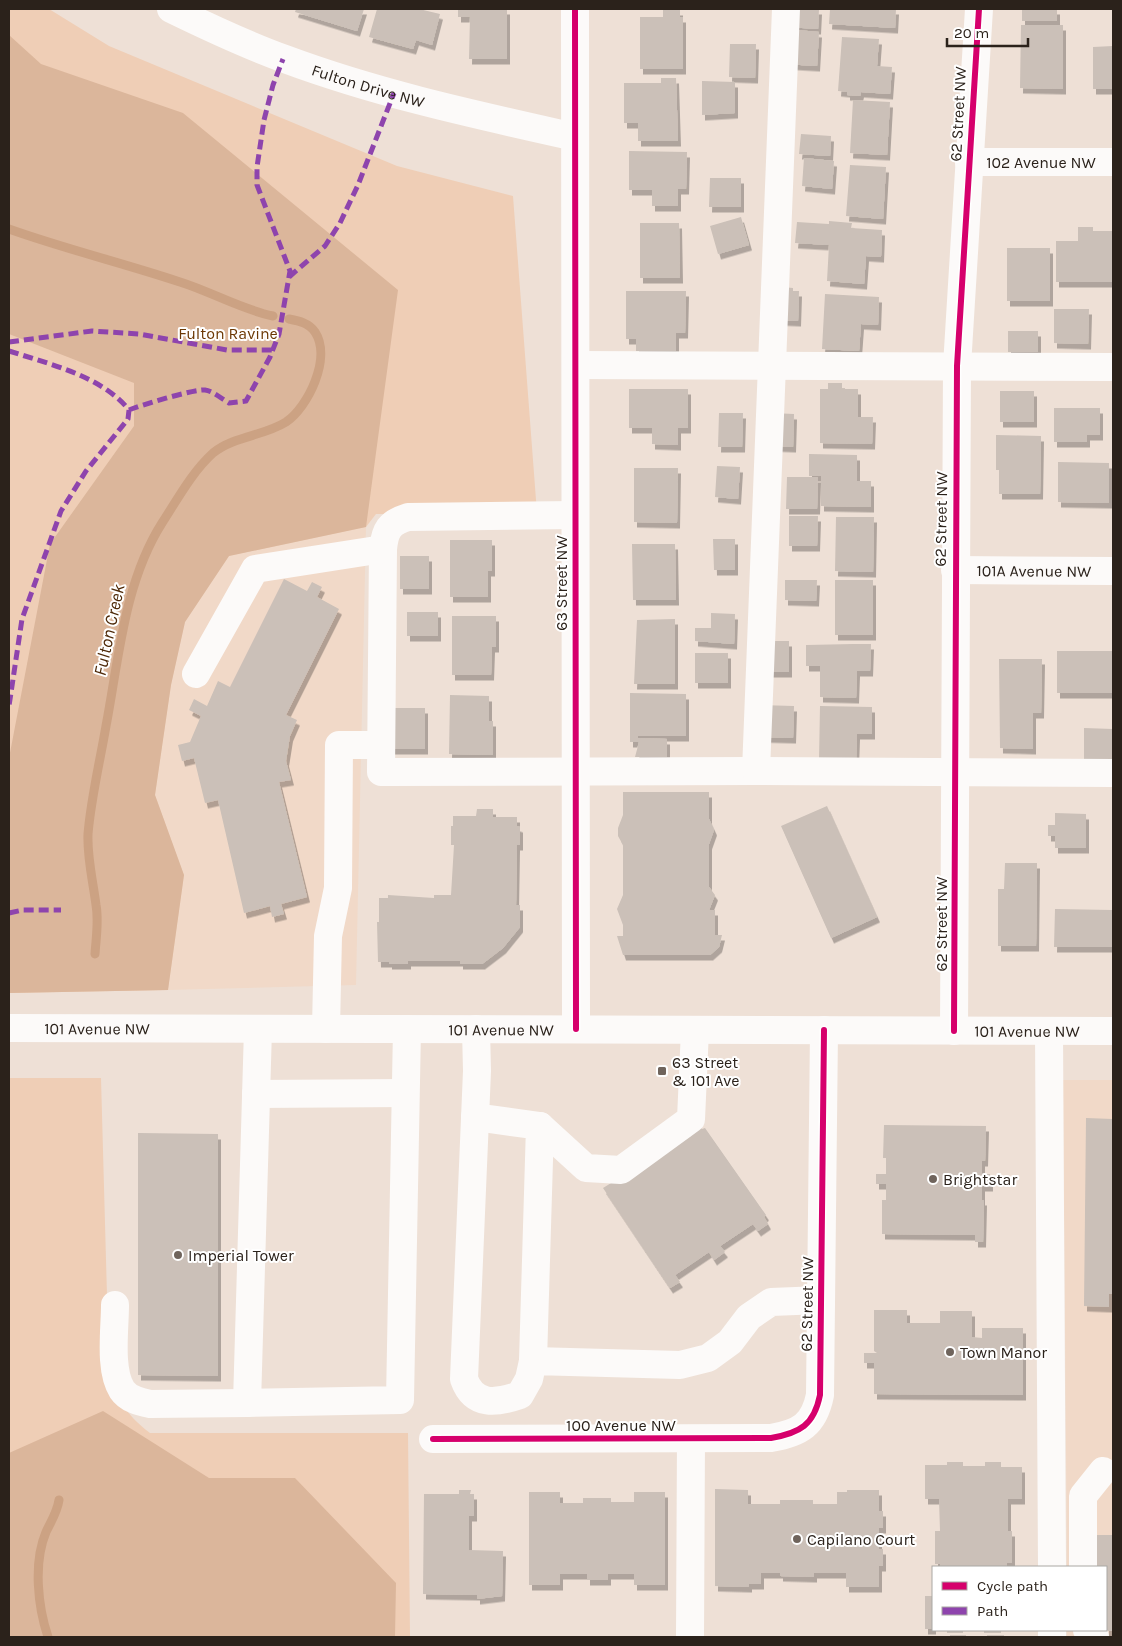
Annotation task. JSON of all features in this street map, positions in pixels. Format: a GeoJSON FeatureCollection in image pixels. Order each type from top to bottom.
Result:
{"type":"FeatureCollection","features":[{"type":"Feature","properties":{"kind":"street","name":"Fulton Drive NW"},"geometry":{"type":"LineString","coordinates":[[171,9],[250,45],[319,71],[446,108],[574,136]]}},
{"type":"Feature","properties":{"kind":"street","name":"63 Street NW"},"geometry":{"type":"LineString","coordinates":[[575,9],[576,1029]]}},
{"type":"Feature","properties":{"kind":"street"},"geometry":{"type":"LineString","coordinates":[[756,771],[786,9]]}},
{"type":"Feature","properties":{"kind":"street","name":"62 Street NW"},"geometry":{"type":"LineString","coordinates":[[954,1031],[957,366],[978,9]]}},
{"type":"Feature","properties":{"kind":"street","name":"102 Avenue NW"},"geometry":{"type":"LineString","coordinates":[[969,162],[1113,162]]}},
{"type":"Feature","properties":{"kind":"street"},"geometry":{"type":"LineString","coordinates":[[576,365],[1113,367]]}},
{"type":"Feature","properties":{"kind":"street"},"geometry":{"type":"LineString","coordinates":[[575,515],[408,517],[395,521],[388,528],[383,549],[381,772],[756,771],[1113,773]]}},
{"type":"Feature","properties":{"kind":"street"},"geometry":{"type":"LineString","coordinates":[[196,674],[256,569],[383,549]]}},
{"type":"Feature","properties":{"kind":"street","name":"101A Avenue NW"},"geometry":{"type":"LineString","coordinates":[[955,570],[1113,571]]}},
{"type":"Feature","properties":{"kind":"street"},"geometry":{"type":"LineString","coordinates":[[326,1029],[328,936],[338,888],[339,745],[380,745]]}},
{"type":"Feature","properties":{"kind":"street","name":"101 Avenue NW"},"geometry":{"type":"LineString","coordinates":[[9,1028],[1113,1031]]}},
{"type":"Feature","properties":{"kind":"street"},"geometry":{"type":"LineString","coordinates":[[247,1403],[258,1029]]}},
{"type":"Feature","properties":{"kind":"street"},"geometry":{"type":"LineString","coordinates":[[115,1305],[115,1375],[123,1392],[136,1401],[150,1404],[400,1400],[407,1029]]}},
{"type":"Feature","properties":{"kind":"street"},"geometry":{"type":"LineString","coordinates":[[476,1029],[475,1116],[464,1379],[469,1392],[480,1399],[500,1402],[520,1395],[529,1379],[533,1361],[540,1126]]}},
{"type":"Feature","properties":{"kind":"street"},"geometry":{"type":"LineString","coordinates":[[475,1116],[540,1126],[586,1168],[621,1170],[690,1119],[695,1030]]}},
{"type":"Feature","properties":{"kind":"street","name":"62 Street NW"},"geometry":{"type":"LineString","coordinates":[[805,1425],[813,1416],[820,1395],[824,1030]]}},
{"type":"Feature","properties":{"kind":"street"},"geometry":{"type":"LineString","coordinates":[[1049,1031],[1052,1566]]}},
{"type":"Feature","properties":{"kind":"street"},"geometry":{"type":"LineString","coordinates":[[256,1094],[405,1093]]}},
{"type":"Feature","properties":{"kind":"street"},"geometry":{"type":"LineString","coordinates":[[533,1361],[680,1365],[708,1358],[730,1342],[749,1317],[771,1302],[821,1300]]}},
{"type":"Feature","properties":{"kind":"street","name":"100 Avenue NW"},"geometry":{"type":"LineString","coordinates":[[433,1439],[771,1438],[796,1432],[805,1425]]}},
{"type":"Feature","properties":{"kind":"street"},"geometry":{"type":"LineString","coordinates":[[690,1439],[690,1637]]}},
{"type":"Feature","properties":{"kind":"street"},"geometry":{"type":"LineString","coordinates":[[1083,1566],[1083,1496],[1102,1471]]}},
{"type":"Feature","properties":{"kind":"shaded area"},"geometry":{"type":"Polygon","coordinates":[[[366,527],[356,985],[168,990],[184,875],[155,795],[171,685],[185,622],[229,556],[366,527]]]}},
{"type":"Feature","properties":{"kind":"shaded area"},"geometry":{"type":"Polygon","coordinates":[[[1063,1080],[1113,1080],[1113,1637],[1067,1637],[1067,1631],[1107,1631],[1107,1566],[1067,1566],[1063,1080]]]}},
{"type":"Feature","properties":{"kind":"green space","name":"Fulton Ravine"},"geometry":{"type":"Polygon","coordinates":[[[9,9],[49,9],[109,46],[397,166],[513,196],[537,513],[376,514],[366,527],[229,556],[185,622],[171,685],[155,795],[184,875],[168,990],[9,993],[9,9]]]}},
{"type":"Feature","properties":{"kind":"green space","name":"Fulton Ravine"},"geometry":{"type":"Polygon","coordinates":[[[9,35],[41,64],[183,113],[398,290],[366,527],[229,556],[185,622],[171,685],[155,795],[184,875],[168,990],[9,993],[9,758],[50,544],[134,426],[134,383],[9,334],[9,35]]]}},
{"type":"Feature","properties":{"kind":"green space"},"geometry":{"type":"Polygon","coordinates":[[[9,1078],[101,1078],[109,1368],[124,1405],[141,1426],[150,1433],[408,1433],[410,1637],[9,1637],[9,1078]]]}},
{"type":"Feature","properties":{"kind":"green space"},"geometry":{"type":"Polygon","coordinates":[[[103,1411],[209,1478],[295,1478],[396,1583],[395,1637],[9,1637],[9,1453],[103,1411]]]}},
{"type":"Feature","properties":{"kind":"building"},"geometry":{"type":"Polygon","coordinates":[[[296,9],[364,9],[357,31],[295,12],[296,9]]]}},
{"type":"Feature","properties":{"kind":"building"},"geometry":{"type":"Polygon","coordinates":[[[377,9],[419,9],[440,14],[432,45],[416,40],[413,49],[369,37],[377,9]]]}},
{"type":"Feature","properties":{"kind":"building"},"geometry":{"type":"Polygon","coordinates":[[[458,9],[507,9],[507,59],[469,59],[470,17],[458,17],[458,9]]]}},
{"type":"Feature","properties":{"kind":"building"},"geometry":{"type":"Polygon","coordinates":[[[788,9],[819,9],[818,29],[787,27],[788,9]]]}},
{"type":"Feature","properties":{"kind":"building"},"geometry":{"type":"Polygon","coordinates":[[[830,9],[896,9],[895,28],[829,24],[830,9]]]}},
{"type":"Feature","properties":{"kind":"building"},"geometry":{"type":"Polygon","coordinates":[[[1022,9],[1057,9],[1057,21],[1022,21],[1022,9]]]}},
{"type":"Feature","properties":{"kind":"building"},"geometry":{"type":"Polygon","coordinates":[[[663,10],[680,10],[680,17],[683,17],[683,69],[640,69],[640,17],[663,17],[663,10]]]}},
{"type":"Feature","properties":{"kind":"building"},"geometry":{"type":"Polygon","coordinates":[[[1021,25],[1063,25],[1063,89],[1020,88],[1021,25]]]}},
{"type":"Feature","properties":{"kind":"building"},"geometry":{"type":"Polygon","coordinates":[[[785,29],[819,32],[817,66],[783,64],[785,29]]]}},
{"type":"Feature","properties":{"kind":"building"},"geometry":{"type":"Polygon","coordinates":[[[842,37],[879,39],[877,66],[892,67],[890,94],[861,92],[860,96],[847,95],[847,92],[838,91],[842,37]]]}},
{"type":"Feature","properties":{"kind":"building"},"geometry":{"type":"Polygon","coordinates":[[[730,44],[756,44],[755,78],[729,77],[730,44]]]}},
{"type":"Feature","properties":{"kind":"building"},"geometry":{"type":"Polygon","coordinates":[[[1113,46],[1113,89],[1093,89],[1093,47],[1113,46]]]}},
{"type":"Feature","properties":{"kind":"building"},"geometry":{"type":"Polygon","coordinates":[[[661,78],[676,78],[678,141],[638,141],[638,123],[624,123],[624,83],[661,83],[661,78]]]}},
{"type":"Feature","properties":{"kind":"building"},"geometry":{"type":"Polygon","coordinates":[[[702,81],[735,82],[735,113],[702,115],[702,81]]]}},
{"type":"Feature","properties":{"kind":"building"},"geometry":{"type":"Polygon","coordinates":[[[853,100],[890,102],[887,155],[850,153],[853,100]]]}},
{"type":"Feature","properties":{"kind":"building"},"geometry":{"type":"Polygon","coordinates":[[[801,134],[831,136],[830,156],[799,154],[801,134]]]}},
{"type":"Feature","properties":{"kind":"building"},"geometry":{"type":"Polygon","coordinates":[[[629,151],[687,152],[686,189],[678,189],[678,206],[652,206],[652,190],[629,190],[629,151]]]}},
{"type":"Feature","properties":{"kind":"building"},"geometry":{"type":"Polygon","coordinates":[[[804,158],[834,161],[832,189],[802,186],[804,158]]]}},
{"type":"Feature","properties":{"kind":"building"},"geometry":{"type":"Polygon","coordinates":[[[850,165],[886,167],[883,219],[846,216],[850,165]]]}},
{"type":"Feature","properties":{"kind":"building"},"geometry":{"type":"Polygon","coordinates":[[[710,178],[741,178],[741,207],[709,207],[710,178]]]}},
{"type":"Feature","properties":{"kind":"building"},"geometry":{"type":"Polygon","coordinates":[[[741,217],[749,245],[718,254],[710,226],[741,217]]]}},
{"type":"Feature","properties":{"kind":"building"},"geometry":{"type":"Polygon","coordinates":[[[829,221],[852,223],[851,228],[882,230],[881,257],[866,256],[864,284],[827,281],[829,245],[795,243],[797,222],[829,224],[829,221]]]}},
{"type":"Feature","properties":{"kind":"building"},"geometry":{"type":"Polygon","coordinates":[[[640,223],[679,223],[680,278],[640,278],[640,223]]]}},
{"type":"Feature","properties":{"kind":"building"},"geometry":{"type":"Polygon","coordinates":[[[1078,227],[1093,227],[1093,231],[1113,231],[1113,282],[1056,282],[1056,241],[1078,241],[1078,227]]]}},
{"type":"Feature","properties":{"kind":"building"},"geometry":{"type":"Polygon","coordinates":[[[1007,248],[1050,248],[1050,301],[1007,301],[1007,248]]]}},
{"type":"Feature","properties":{"kind":"building"},"geometry":{"type":"Polygon","coordinates":[[[782,287],[793,288],[793,291],[799,291],[798,321],[777,320],[782,287]]]}},
{"type":"Feature","properties":{"kind":"building"},"geometry":{"type":"Polygon","coordinates":[[[626,291],[686,291],[685,333],[676,333],[676,351],[636,351],[636,339],[626,339],[626,291]]]}},
{"type":"Feature","properties":{"kind":"building"},"geometry":{"type":"Polygon","coordinates":[[[825,294],[879,297],[878,325],[861,324],[859,351],[822,349],[825,294]]]}},
{"type":"Feature","properties":{"kind":"building"},"geometry":{"type":"Polygon","coordinates":[[[1054,309],[1089,309],[1088,344],[1054,343],[1054,309]]]}},
{"type":"Feature","properties":{"kind":"building"},"geometry":{"type":"Polygon","coordinates":[[[1008,331],[1038,331],[1038,352],[1008,352],[1008,331]]]}},
{"type":"Feature","properties":{"kind":"building"},"geometry":{"type":"Polygon","coordinates":[[[828,383],[842,383],[842,389],[858,389],[858,417],[873,417],[872,444],[820,443],[820,389],[828,389],[828,383]]]}},
{"type":"Feature","properties":{"kind":"building"},"geometry":{"type":"Polygon","coordinates":[[[629,389],[688,389],[688,428],[678,428],[678,445],[652,444],[652,428],[629,428],[629,389]]]}},
{"type":"Feature","properties":{"kind":"building"},"geometry":{"type":"Polygon","coordinates":[[[1000,391],[1034,391],[1034,422],[1000,422],[1000,391]]]}},
{"type":"Feature","properties":{"kind":"building"},"geometry":{"type":"Polygon","coordinates":[[[1054,408],[1100,408],[1100,435],[1087,435],[1087,442],[1054,442],[1054,408]]]}},
{"type":"Feature","properties":{"kind":"building"},"geometry":{"type":"Polygon","coordinates":[[[719,413],[743,413],[742,447],[718,447],[719,413]]]}},
{"type":"Feature","properties":{"kind":"building"},"geometry":{"type":"Polygon","coordinates":[[[772,413],[794,414],[793,447],[771,446],[772,413]]]}},
{"type":"Feature","properties":{"kind":"building"},"geometry":{"type":"Polygon","coordinates":[[[996,435],[1041,436],[1040,494],[999,494],[999,470],[996,470],[996,435]]]}},
{"type":"Feature","properties":{"kind":"building"},"geometry":{"type":"Polygon","coordinates":[[[809,454],[857,455],[857,481],[871,481],[871,507],[821,506],[821,476],[809,476],[809,454]]]}},
{"type":"Feature","properties":{"kind":"building"},"geometry":{"type":"Polygon","coordinates":[[[1058,462],[1109,463],[1109,503],[1058,502],[1058,462]]]}},
{"type":"Feature","properties":{"kind":"building"},"geometry":{"type":"Polygon","coordinates":[[[717,466],[740,467],[738,499],[715,497],[717,466]]]}},
{"type":"Feature","properties":{"kind":"building"},"geometry":{"type":"Polygon","coordinates":[[[634,468],[678,468],[677,523],[634,522],[634,468]]]}},
{"type":"Feature","properties":{"kind":"building"},"geometry":{"type":"Polygon","coordinates":[[[787,477],[818,477],[817,509],[786,509],[787,477]]]}},
{"type":"Feature","properties":{"kind":"building"},"geometry":{"type":"Polygon","coordinates":[[[789,516],[818,516],[817,546],[789,546],[789,516]]]}},
{"type":"Feature","properties":{"kind":"building"},"geometry":{"type":"Polygon","coordinates":[[[836,517],[874,517],[873,572],[835,571],[836,517]]]}},
{"type":"Feature","properties":{"kind":"building"},"geometry":{"type":"Polygon","coordinates":[[[713,539],[735,539],[735,570],[714,570],[713,539]]]}},
{"type":"Feature","properties":{"kind":"building"},"geometry":{"type":"Polygon","coordinates":[[[450,540],[492,540],[492,571],[488,571],[488,597],[450,597],[450,540]]]}},
{"type":"Feature","properties":{"kind":"building"},"geometry":{"type":"Polygon","coordinates":[[[632,544],[675,544],[676,600],[633,600],[632,544]]]}},
{"type":"Feature","properties":{"kind":"building"},"geometry":{"type":"Polygon","coordinates":[[[400,556],[429,556],[429,589],[400,589],[400,556]]]}},
{"type":"Feature","properties":{"kind":"building"},"geometry":{"type":"Polygon","coordinates":[[[284,579],[307,591],[312,582],[322,587],[317,597],[339,609],[286,715],[297,720],[290,736],[286,761],[291,780],[279,782],[307,897],[281,904],[284,914],[272,917],[270,906],[244,913],[218,800],[205,803],[194,758],[182,761],[178,745],[190,742],[201,716],[189,710],[194,699],[207,706],[218,681],[230,687],[284,579]]]}},
{"type":"Feature","properties":{"kind":"building"},"geometry":{"type":"Polygon","coordinates":[[[785,580],[817,580],[816,601],[785,600],[785,580]]]}},
{"type":"Feature","properties":{"kind":"building"},"geometry":{"type":"Polygon","coordinates":[[[835,580],[873,580],[873,635],[835,635],[835,580]]]}},
{"type":"Feature","properties":{"kind":"building"},"geometry":{"type":"Polygon","coordinates":[[[407,612],[438,612],[438,636],[407,636],[407,612]]]}},
{"type":"Feature","properties":{"kind":"building"},"geometry":{"type":"Polygon","coordinates":[[[711,613],[735,614],[734,644],[695,641],[695,628],[711,628],[711,613]]]}},
{"type":"Feature","properties":{"kind":"building"},"geometry":{"type":"Polygon","coordinates":[[[452,616],[496,616],[496,647],[492,647],[491,675],[452,675],[452,616]]]}},
{"type":"Feature","properties":{"kind":"building"},"geometry":{"type":"Polygon","coordinates":[[[675,619],[675,684],[634,684],[637,620],[675,619]]]}},
{"type":"Feature","properties":{"kind":"building"},"geometry":{"type":"Polygon","coordinates":[[[760,641],[789,641],[789,672],[760,672],[760,641]]]}},
{"type":"Feature","properties":{"kind":"building"},"geometry":{"type":"Polygon","coordinates":[[[871,644],[870,671],[857,671],[856,698],[820,697],[820,666],[806,666],[806,645],[871,644]]]}},
{"type":"Feature","properties":{"kind":"building"},"geometry":{"type":"Polygon","coordinates":[[[1057,651],[1113,651],[1113,693],[1057,693],[1057,651]]]}},
{"type":"Feature","properties":{"kind":"building"},"geometry":{"type":"Polygon","coordinates":[[[695,653],[728,653],[728,683],[695,683],[695,653]]]}},
{"type":"Feature","properties":{"kind":"building"},"geometry":{"type":"Polygon","coordinates":[[[999,659],[1042,659],[1041,713],[1033,713],[1033,749],[1000,748],[999,659]]]}},
{"type":"Feature","properties":{"kind":"building"},"geometry":{"type":"Polygon","coordinates":[[[630,693],[686,694],[686,736],[638,736],[638,738],[667,739],[667,757],[635,757],[639,742],[630,742],[630,693]]]}},
{"type":"Feature","properties":{"kind":"building"},"geometry":{"type":"Polygon","coordinates":[[[450,695],[489,696],[489,721],[493,721],[493,755],[449,754],[450,695]]]}},
{"type":"Feature","properties":{"kind":"building"},"geometry":{"type":"Polygon","coordinates":[[[759,705],[794,706],[793,738],[758,737],[759,705]]]}},
{"type":"Feature","properties":{"kind":"building"},"geometry":{"type":"Polygon","coordinates":[[[820,706],[872,707],[872,734],[857,734],[856,762],[819,761],[820,706]]]}},
{"type":"Feature","properties":{"kind":"building"},"geometry":{"type":"Polygon","coordinates":[[[391,708],[425,708],[425,749],[391,749],[391,708]]]}},
{"type":"Feature","properties":{"kind":"building"},"geometry":{"type":"Polygon","coordinates":[[[1084,728],[1113,729],[1113,763],[1084,762],[1084,728]]]}},
{"type":"Feature","properties":{"kind":"building"},"geometry":{"type":"Polygon","coordinates":[[[623,792],[709,792],[709,819],[714,830],[709,844],[709,887],[715,895],[709,910],[715,910],[715,935],[722,935],[719,947],[710,955],[623,955],[617,936],[623,936],[623,925],[617,909],[623,895],[623,845],[618,836],[618,828],[623,815],[623,792]]]}},
{"type":"Feature","properties":{"kind":"building"},"geometry":{"type":"Polygon","coordinates":[[[827,806],[877,917],[831,938],[781,826],[827,806]]]}},
{"type":"Feature","properties":{"kind":"building"},"geometry":{"type":"Polygon","coordinates":[[[477,809],[493,809],[493,817],[517,817],[517,826],[520,827],[520,845],[517,845],[516,905],[520,905],[520,927],[503,948],[482,964],[460,964],[460,961],[408,961],[408,964],[378,962],[377,922],[379,922],[379,898],[388,898],[388,895],[434,898],[434,895],[451,895],[454,845],[451,845],[451,826],[453,826],[453,816],[476,816],[477,809]]]}},
{"type":"Feature","properties":{"kind":"building"},"geometry":{"type":"Polygon","coordinates":[[[1055,813],[1086,814],[1086,848],[1055,848],[1055,836],[1048,836],[1048,825],[1055,825],[1055,813]]]}},
{"type":"Feature","properties":{"kind":"building"},"geometry":{"type":"Polygon","coordinates":[[[1005,863],[1037,863],[1036,946],[998,946],[998,889],[1004,889],[1005,863]]]}},
{"type":"Feature","properties":{"kind":"building"},"geometry":{"type":"Polygon","coordinates":[[[1055,909],[1113,910],[1113,947],[1054,947],[1055,909]]]}},
{"type":"Feature","properties":{"kind":"building"},"geometry":{"type":"Polygon","coordinates":[[[1086,1118],[1113,1119],[1113,1294],[1109,1294],[1109,1307],[1084,1306],[1086,1118]]]}},
{"type":"Feature","properties":{"kind":"building"},"geometry":{"type":"Polygon","coordinates":[[[699,1125],[702,1129],[705,1128],[766,1215],[764,1217],[768,1224],[758,1231],[753,1224],[720,1246],[725,1252],[714,1260],[709,1252],[675,1275],[680,1282],[670,1288],[603,1188],[616,1180],[619,1184],[691,1136],[688,1132],[699,1125]]]}},
{"type":"Feature","properties":{"kind":"building","name":"Brightstar"},"geometry":{"type":"Polygon","coordinates":[[[884,1125],[986,1126],[985,1161],[982,1161],[982,1174],[990,1174],[990,1186],[982,1186],[982,1200],[984,1200],[983,1242],[975,1242],[975,1235],[882,1234],[882,1200],[886,1200],[886,1184],[876,1184],[876,1174],[886,1174],[886,1158],[883,1158],[884,1125]]]}},
{"type":"Feature","properties":{"kind":"building","name":"Imperial Tower"},"geometry":{"type":"Polygon","coordinates":[[[138,1133],[218,1134],[218,1376],[138,1375],[138,1133]]]}},
{"type":"Feature","properties":{"kind":"building","name":"Town Manor"},"geometry":{"type":"Polygon","coordinates":[[[874,1310],[907,1310],[907,1323],[940,1323],[940,1311],[972,1311],[972,1337],[982,1338],[982,1328],[1023,1328],[1023,1395],[874,1394],[874,1363],[864,1363],[864,1353],[877,1353],[874,1351],[874,1310]]]}},
{"type":"Feature","properties":{"kind":"building"},"geometry":{"type":"Polygon","coordinates":[[[947,1462],[963,1462],[963,1466],[985,1466],[985,1462],[1001,1462],[1001,1467],[1022,1467],[1022,1499],[1008,1499],[1008,1531],[1012,1531],[1012,1563],[1007,1563],[1007,1566],[940,1566],[940,1564],[935,1564],[935,1531],[940,1531],[939,1499],[925,1499],[925,1465],[947,1465],[947,1462]]]}},
{"type":"Feature","properties":{"kind":"building","name":"Capilano Court"},"geometry":{"type":"Polygon","coordinates":[[[715,1489],[748,1490],[748,1504],[780,1504],[780,1500],[813,1500],[813,1504],[837,1504],[837,1492],[847,1492],[847,1490],[879,1490],[879,1511],[883,1511],[883,1528],[879,1528],[879,1549],[883,1549],[883,1566],[879,1566],[879,1587],[846,1587],[846,1573],[814,1573],[814,1577],[780,1576],[780,1573],[761,1573],[761,1584],[749,1584],[749,1587],[715,1586],[715,1489]]]}},
{"type":"Feature","properties":{"kind":"building"},"geometry":{"type":"Polygon","coordinates":[[[459,1490],[471,1490],[470,1494],[474,1494],[474,1516],[469,1516],[469,1550],[503,1551],[502,1596],[477,1599],[477,1595],[423,1594],[424,1494],[459,1494],[459,1490]]]}},
{"type":"Feature","properties":{"kind":"building"},"geometry":{"type":"Polygon","coordinates":[[[529,1492],[560,1492],[560,1503],[583,1503],[583,1498],[611,1498],[611,1502],[634,1502],[634,1492],[665,1492],[665,1585],[634,1585],[634,1574],[608,1574],[608,1580],[587,1580],[587,1574],[560,1574],[560,1585],[529,1585],[529,1492]]]}},
{"type":"Feature","properties":{"kind":"building"},"geometry":{"type":"Polygon","coordinates":[[[1093,1535],[1113,1535],[1113,1631],[1107,1631],[1107,1566],[1093,1566],[1093,1535]]]}},
{"type":"Feature","properties":{"kind":"building"},"geometry":{"type":"Polygon","coordinates":[[[925,1596],[932,1596],[932,1629],[925,1629],[925,1596]]]}},
{"type":"Feature","properties":{"kind":"building"},"geometry":{"type":"Polygon","coordinates":[[[947,1631],[963,1631],[963,1633],[947,1633],[947,1631]]]}},
{"type":"Feature","properties":{"kind":"building"},"geometry":{"type":"Polygon","coordinates":[[[984,1631],[1001,1631],[1001,1633],[984,1633],[984,1631]]]}},
{"type":"Feature","properties":{"kind":"waterway","name":"Fulton Creek"},"geometry":{"type":"LineString","coordinates":[[9,229],[180,282],[249,309],[273,316]]}},
{"type":"Feature","properties":{"kind":"waterway","name":"Fulton Creek"},"geometry":{"type":"LineString","coordinates":[[95,954],[97,917],[89,861],[89,820],[119,648],[131,596],[149,546],[185,487],[205,461],[221,447],[286,422],[294,415],[309,394],[319,368],[320,343],[310,326],[289,319]]}},
{"type":"Feature","properties":{"kind":"waterway","name":"Fulton Creek"},"geometry":{"type":"LineString","coordinates":[[48,1637],[38,1585],[39,1557],[46,1532],[59,1500]]}},
{"type":"Feature","properties":{"kind":"marked path"},"geometry":{"type":"LineString","coordinates":[[129,410],[199,390],[211,392],[229,403],[246,401],[270,357],[279,334],[290,271],[257,185],[257,167],[264,120],[273,85],[283,59]]}},
{"type":"Feature","properties":{"kind":"marked path"},"geometry":{"type":"LineString","coordinates":[[289,277],[325,246],[340,223],[358,185],[394,93]]}},
{"type":"Feature","properties":{"kind":"marked path"},"geometry":{"type":"LineString","coordinates":[[9,342],[92,331],[139,334],[227,350],[273,350]]}},
{"type":"Feature","properties":{"kind":"marked path"},"geometry":{"type":"LineString","coordinates":[[9,351],[57,366],[90,380],[118,398],[129,410],[128,419],[86,471],[61,511],[22,619],[9,706]]}},
{"type":"Feature","properties":{"kind":"marked path"},"geometry":{"type":"LineString","coordinates":[[9,913],[23,910],[61,910]]}},
{"type":"Feature","properties":{"kind":"cycle path"},"geometry":{"type":"LineString","coordinates":[[575,9],[576,1029]]}},
{"type":"Feature","properties":{"kind":"cycle path"},"geometry":{"type":"LineString","coordinates":[[954,1031],[957,366],[979,9]]}},
{"type":"Feature","properties":{"kind":"cycle path"},"geometry":{"type":"LineString","coordinates":[[433,1439],[771,1438],[798,1430],[810,1420],[820,1395],[824,1030]]}},
{"type":"Feature","properties":{"kind":"place","name":"63 Street & 101 Ave"},"geometry":{"type":"Point","coordinates":[662,1071]}},
{"type":"Feature","properties":{"kind":"place","name":"Brightstar"},"geometry":{"type":"Point","coordinates":[933,1179]}},
{"type":"Feature","properties":{"kind":"place","name":"Imperial Tower"},"geometry":{"type":"Point","coordinates":[178,1255]}},
{"type":"Feature","properties":{"kind":"place","name":"Town Manor"},"geometry":{"type":"Point","coordinates":[950,1352]}},
{"type":"Feature","properties":{"kind":"place","name":"Capilano Court"},"geometry":{"type":"Point","coordinates":[797,1539]}}]}
